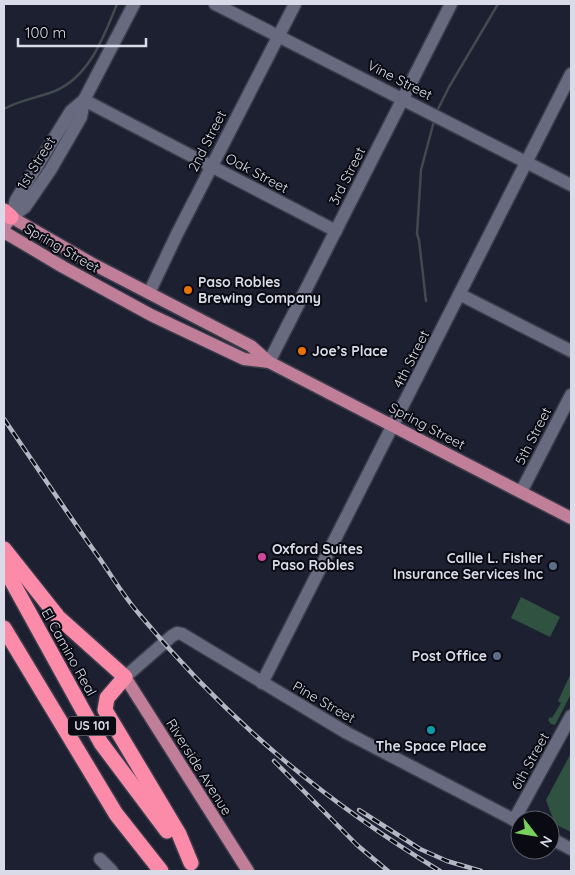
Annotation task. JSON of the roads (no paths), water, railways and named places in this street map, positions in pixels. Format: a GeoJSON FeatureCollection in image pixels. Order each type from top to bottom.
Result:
{"type":"FeatureCollection","features":[{"type":"Feature","properties":{"kind":"highway"},"geometry":{"type":"LineString","coordinates":[[4,549],[58,617],[125,677],[107,698],[105,710],[179,834],[195,867]]}},
{"type":"Feature","properties":{"kind":"highway","name":"El Camino Real"},"geometry":{"type":"LineString","coordinates":[[4,567],[101,743],[195,867]]}},
{"type":"Feature","properties":{"kind":"highway","name":"US 101"},"geometry":{"type":"LineString","coordinates":[[4,628],[116,814],[161,871]]}},
{"type":"Feature","properties":{"kind":"main road","name":"Spring Street"},"geometry":{"type":"LineString","coordinates":[[6,218],[250,346],[269,362],[571,518]]}},
{"type":"Feature","properties":{"kind":"main road","name":"Spring Street"},"geometry":{"type":"LineString","coordinates":[[4,232],[62,268],[151,315],[244,359],[269,362]]}},
{"type":"Feature","properties":{"kind":"main road","name":"Riverside Avenue"},"geometry":{"type":"LineString","coordinates":[[125,677],[248,871]]}},
{"type":"Feature","properties":{"kind":"street","name":"1st Street"},"geometry":{"type":"LineString","coordinates":[[6,218],[71,111],[84,100],[134,4]]}},
{"type":"Feature","properties":{"kind":"street","name":"Vine Street"},"geometry":{"type":"LineString","coordinates":[[215,4],[571,185]]}},
{"type":"Feature","properties":{"kind":"street","name":"2nd Street"},"geometry":{"type":"LineString","coordinates":[[149,293],[211,166],[294,4]]}},
{"type":"Feature","properties":{"kind":"street","name":"3rd Street"},"geometry":{"type":"LineString","coordinates":[[269,362],[451,4]]}},
{"type":"Feature","properties":{"kind":"street","name":"4th Street"},"geometry":{"type":"LineString","coordinates":[[262,682],[528,162],[567,96],[571,74]]}},
{"type":"Feature","properties":{"kind":"street","name":"Oak Street"},"geometry":{"type":"LineString","coordinates":[[84,100],[336,231]]}},
{"type":"Feature","properties":{"kind":"street"},"geometry":{"type":"LineString","coordinates":[[460,294],[571,351]]}},
{"type":"Feature","properties":{"kind":"street","name":"5th Street"},"geometry":{"type":"LineString","coordinates":[[521,492],[571,394]]}},
{"type":"Feature","properties":{"kind":"street","name":"Pine Street"},"geometry":{"type":"LineString","coordinates":[[125,677],[176,633],[194,640],[366,744],[510,818]]}},
{"type":"Feature","properties":{"kind":"street","name":"6th Street"},"geometry":{"type":"LineString","coordinates":[[523,810],[571,716]]}},
{"type":"Feature","properties":{"kind":"street"},"geometry":{"type":"LineString","coordinates":[[100,859],[112,871]]}},
{"type":"Feature","properties":{"kind":"waterway"},"geometry":{"type":"LineString","coordinates":[[4,109],[16,103],[55,91],[78,76],[101,42],[117,4]]}},
{"type":"Feature","properties":{"kind":"waterway"},"geometry":{"type":"LineString","coordinates":[[436,113],[449,87],[498,4]]}},
{"type":"Feature","properties":{"kind":"waterway"},"geometry":{"type":"LineString","coordinates":[[426,301],[417,234],[421,170],[434,121]]}},
{"type":"Feature","properties":{"kind":"railway"},"geometry":{"type":"LineString","coordinates":[[4,419],[129,602],[173,654],[243,724],[317,787],[356,816],[440,871]]}},
{"type":"Feature","properties":{"kind":"railway"},"geometry":{"type":"LineString","coordinates":[[274,761],[357,845],[388,871]]}},
{"type":"Feature","properties":{"kind":"railway"},"geometry":{"type":"LineString","coordinates":[[359,810],[420,849],[447,861],[481,871]]}},
{"type":"Feature","properties":{"kind":"place","name":"Paso Robles Brewing Company"},"geometry":{"type":"Point","coordinates":[188,290]}},
{"type":"Feature","properties":{"kind":"place","name":"Joe’s Place"},"geometry":{"type":"Point","coordinates":[302,351]}},
{"type":"Feature","properties":{"kind":"place","name":"Oxford Suites Paso Robles"},"geometry":{"type":"Point","coordinates":[262,557]}},
{"type":"Feature","properties":{"kind":"place","name":"Callie L. Fisher Insurance Services Inc"},"geometry":{"type":"Point","coordinates":[553,566]}},
{"type":"Feature","properties":{"kind":"place","name":"Post Office"},"geometry":{"type":"Point","coordinates":[497,656]}},
{"type":"Feature","properties":{"kind":"place","name":"The Space Place"},"geometry":{"type":"Point","coordinates":[431,730]}}]}
